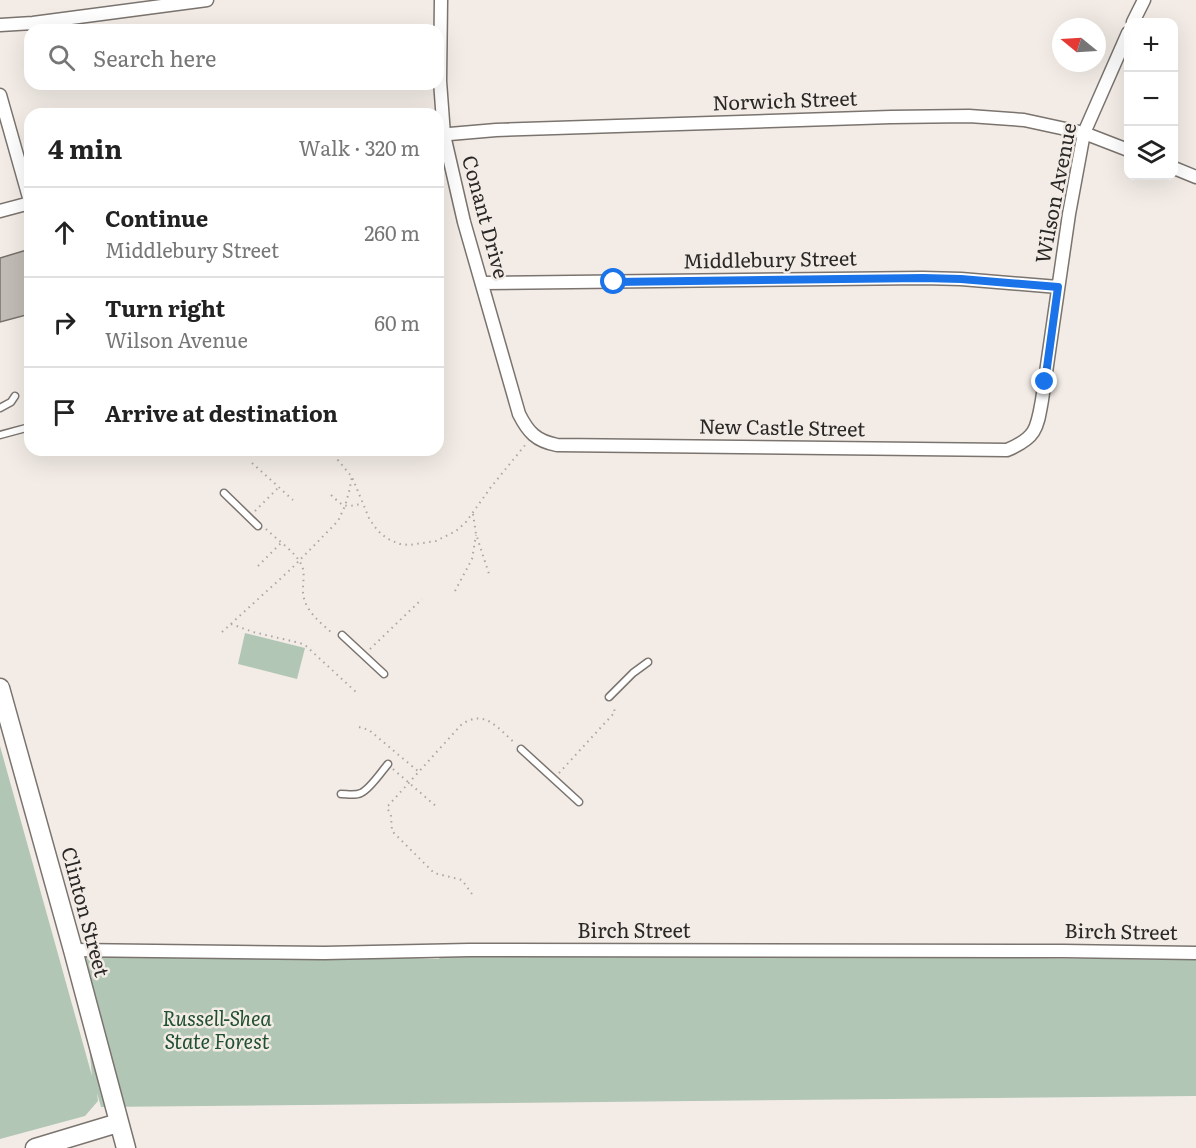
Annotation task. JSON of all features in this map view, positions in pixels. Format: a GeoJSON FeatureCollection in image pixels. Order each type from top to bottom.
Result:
{"type":"FeatureCollection","features":[{"type":"Feature","properties":{"kind":"main road","name":"Clinton Street"},"geometry":{"type":"LineString","coordinates":[[0,688],[126,1148]]}},
{"type":"Feature","properties":{"kind":"main road"},"geometry":{"type":"LineString","coordinates":[[35,1148],[118,1123]]}},
{"type":"Feature","properties":{"kind":"street"},"geometry":{"type":"LineString","coordinates":[[0,25],[33,23],[207,0]]}},
{"type":"Feature","properties":{"kind":"street","name":"Conant Drive"},"geometry":{"type":"LineString","coordinates":[[441,0],[441,24]]}},
{"type":"Feature","properties":{"kind":"street"},"geometry":{"type":"LineString","coordinates":[[1135,18],[1144,0]]}},
{"type":"Feature","properties":{"kind":"street","name":"Wilson Avenue"},"geometry":{"type":"LineString","coordinates":[[1030,437],[1037,426],[1039,417],[1069,214],[1084,133],[1124,42]]}},
{"type":"Feature","properties":{"kind":"street","name":"Conant Drive"},"geometry":{"type":"LineString","coordinates":[[440,90],[440,108]]}},
{"type":"Feature","properties":{"kind":"street"},"geometry":{"type":"LineString","coordinates":[[0,96],[24,181]]}},
{"type":"Feature","properties":{"kind":"street","name":"Norwich Street"},"geometry":{"type":"LineString","coordinates":[[444,135],[508,129],[969,116],[1024,120],[1084,133],[1124,148]]}},
{"type":"Feature","properties":{"kind":"street","name":"Conant Drive"},"geometry":{"type":"LineString","coordinates":[[444,146],[519,414],[533,436]]}},
{"type":"Feature","properties":{"kind":"street"},"geometry":{"type":"LineString","coordinates":[[1178,170],[1196,177]]}},
{"type":"Feature","properties":{"kind":"street"},"geometry":{"type":"LineString","coordinates":[[0,211],[24,204]]}},
{"type":"Feature","properties":{"kind":"street","name":"Middlebury Street"},"geometry":{"type":"LineString","coordinates":[[482,283],[923,278],[1058,287]]}},
{"type":"Feature","properties":{"kind":"street","name":"New Castle Street"},"geometry":{"type":"LineString","coordinates":[[533,436],[544,443],[557,445],[1006,450],[1030,437]]}},
{"type":"Feature","properties":{"kind":"street","name":"Birch Street"},"geometry":{"type":"LineString","coordinates":[[73,950],[324,953],[469,950],[1196,953]]}},
{"type":"Feature","properties":{"kind":"lane"},"geometry":{"type":"LineString","coordinates":[[0,408],[11,402],[15,396]]}},
{"type":"Feature","properties":{"kind":"lane"},"geometry":{"type":"LineString","coordinates":[[0,435],[24,429]]}},
{"type":"Feature","properties":{"kind":"lane"},"geometry":{"type":"LineString","coordinates":[[224,493],[258,526]]}},
{"type":"Feature","properties":{"kind":"lane"},"geometry":{"type":"LineString","coordinates":[[342,635],[384,674]]}},
{"type":"Feature","properties":{"kind":"lane"},"geometry":{"type":"LineString","coordinates":[[609,697],[633,673],[648,662]]}},
{"type":"Feature","properties":{"kind":"lane"},"geometry":{"type":"LineString","coordinates":[[521,749],[579,802]]}},
{"type":"Feature","properties":{"kind":"lane"},"geometry":{"type":"LineString","coordinates":[[341,794],[362,793],[388,764]]}},
{"type":"Feature","properties":{"kind":"path"},"geometry":{"type":"LineString","coordinates":[[336,456],[352,477],[369,518],[381,534],[400,544],[409,545],[436,541],[456,531],[533,436]]}},
{"type":"Feature","properties":{"kind":"path"},"geometry":{"type":"LineString","coordinates":[[252,463],[293,500]]}},
{"type":"Feature","properties":{"kind":"path"},"geometry":{"type":"LineString","coordinates":[[222,633],[338,521],[350,492],[352,477]]}},
{"type":"Feature","properties":{"kind":"path"},"geometry":{"type":"LineString","coordinates":[[249,517],[279,487]]}},
{"type":"Feature","properties":{"kind":"path"},"geometry":{"type":"LineString","coordinates":[[331,495],[345,506],[363,503]]}},
{"type":"Feature","properties":{"kind":"path"},"geometry":{"type":"LineString","coordinates":[[472,513],[490,578]]}},
{"type":"Feature","properties":{"kind":"path"},"geometry":{"type":"LineString","coordinates":[[258,526],[266,529],[299,560],[304,570],[303,599],[307,608],[334,635],[342,635]]}},
{"type":"Feature","properties":{"kind":"path"},"geometry":{"type":"LineString","coordinates":[[455,591],[472,559],[476,534]]}},
{"type":"Feature","properties":{"kind":"path"},"geometry":{"type":"LineString","coordinates":[[258,566],[281,543]]}},
{"type":"Feature","properties":{"kind":"path"},"geometry":{"type":"LineString","coordinates":[[364,655],[422,599]]}},
{"type":"Feature","properties":{"kind":"path"},"geometry":{"type":"LineString","coordinates":[[231,624],[306,646],[356,692]]}},
{"type":"Feature","properties":{"kind":"path"},"geometry":{"type":"LineString","coordinates":[[554,778],[615,712],[609,697]]}},
{"type":"Feature","properties":{"kind":"path"},"geometry":{"type":"LineString","coordinates":[[472,894],[462,880],[434,873],[393,831],[387,807],[468,720],[476,717],[484,718],[521,749]]}},
{"type":"Feature","properties":{"kind":"path"},"geometry":{"type":"LineString","coordinates":[[359,727],[369,730],[418,772]]}},
{"type":"Feature","properties":{"kind":"path"},"geometry":{"type":"LineString","coordinates":[[399,774],[438,808]]}},
{"type":"Feature","properties":{"kind":"green space"},"geometry":{"type":"Polygon","coordinates":[[[245,633],[305,648],[297,679],[238,664],[245,633]]]}},
{"type":"Feature","properties":{"kind":"green space","name":"Russell-Shea State Forest"},"geometry":{"type":"Polygon","coordinates":[[[0,746],[92,1076],[80,957],[329,956],[439,959],[440,956],[935,957],[1196,960],[1196,1096],[101,1107],[97,1093],[98,1101],[85,1116],[0,1139],[0,746]]]}},
{"type":"Feature","properties":{"kind":"building"},"geometry":{"type":"Polygon","coordinates":[[[24,251],[24,316],[0,322],[0,258],[24,251]]]}},
{"type":"Feature","properties":{"kind":"route"},"geometry":{"type":"LineString","coordinates":[[614,282],[923,278],[1058,287],[1045,382]]}}]}
